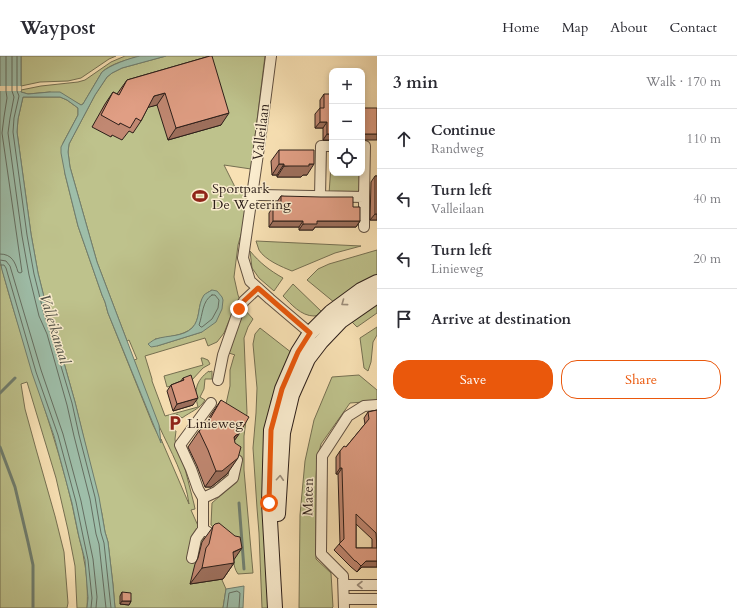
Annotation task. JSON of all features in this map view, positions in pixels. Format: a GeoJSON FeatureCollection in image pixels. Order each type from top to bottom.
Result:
{"type":"FeatureCollection","features":[{"type":"Feature","properties":{"kind":"main road"},"geometry":{"type":"LineString","coordinates":[[275,608],[278,505],[283,433],[292,395],[308,359],[315,338],[331,312],[361,290],[377,282]]}},
{"type":"Feature","properties":{"kind":"main road"},"geometry":{"type":"LineString","coordinates":[[315,338],[341,322],[377,296]]}},
{"type":"Feature","properties":{"kind":"street","name":"Valleilaan"},"geometry":{"type":"LineString","coordinates":[[271,56],[243,258],[250,281],[315,338]]}},
{"type":"Feature","properties":{"kind":"street"},"geometry":{"type":"LineString","coordinates":[[320,197],[321,146],[329,146]]}},
{"type":"Feature","properties":{"kind":"street"},"geometry":{"type":"LineString","coordinates":[[364,176],[364,227]]}},
{"type":"Feature","properties":{"kind":"street"},"geometry":{"type":"LineString","coordinates":[[252,195],[364,197]]}},
{"type":"Feature","properties":{"kind":"street"},"geometry":{"type":"LineString","coordinates":[[218,380],[223,355],[239,309],[244,301],[258,288]]}},
{"type":"Feature","properties":{"kind":"street"},"geometry":{"type":"LineString","coordinates":[[192,558],[196,539],[203,530],[203,498],[180,445],[211,403]]}},
{"type":"Feature","properties":{"kind":"street","name":"Maten"},"geometry":{"type":"LineString","coordinates":[[344,604],[343,576],[321,554],[322,456],[348,416],[364,406],[377,405]]}},
{"type":"Feature","properties":{"kind":"street"},"geometry":{"type":"LineString","coordinates":[[203,498],[216,492],[233,478],[236,460],[229,456]]}},
{"type":"Feature","properties":{"kind":"street"},"geometry":{"type":"LineString","coordinates":[[203,530],[214,536],[228,547]]}},
{"type":"Feature","properties":{"kind":"street"},"geometry":{"type":"LineString","coordinates":[[344,585],[377,585]]}},
{"type":"Feature","properties":{"kind":"street"},"geometry":{"type":"LineString","coordinates":[[344,604],[377,599]]}},
{"type":"Feature","properties":{"kind":"green space"},"geometry":{"type":"Polygon","coordinates":[[[21,56],[116,56],[81,78],[68,81],[40,82],[21,86],[21,56]]]}},
{"type":"Feature","properties":{"kind":"green space"},"geometry":{"type":"Polygon","coordinates":[[[125,56],[140,56],[115,64],[102,72],[81,105],[50,92],[28,94],[21,92],[21,90],[41,86],[85,80],[111,62],[125,56]]]}},
{"type":"Feature","properties":{"kind":"green space"},"geometry":{"type":"Polygon","coordinates":[[[166,56],[265,56],[251,169],[224,165],[235,187],[247,193],[243,228],[238,245],[234,277],[240,300],[233,311],[224,333],[217,342],[208,346],[205,338],[145,356],[152,381],[165,416],[198,407],[196,392],[198,383],[204,375],[209,371],[212,371],[212,379],[205,379],[204,389],[200,397],[205,400],[203,403],[198,408],[182,418],[177,414],[174,417],[170,428],[176,431],[176,448],[183,461],[195,509],[191,510],[226,589],[223,608],[115,608],[108,542],[102,514],[75,402],[55,331],[48,313],[38,273],[17,132],[18,119],[23,97],[60,97],[78,108],[78,115],[63,143],[65,174],[78,226],[108,313],[153,425],[161,441],[161,439],[189,504],[185,484],[173,454],[152,410],[134,360],[137,359],[129,340],[127,341],[97,262],[70,167],[68,152],[69,144],[95,95],[107,77],[122,68],[166,56]],[[212,290],[206,294],[202,300],[197,321],[192,328],[188,331],[169,337],[155,339],[157,346],[202,332],[212,290]]]}},
{"type":"Feature","properties":{"kind":"green space"},"geometry":{"type":"Polygon","coordinates":[[[330,176],[360,176],[360,194],[329,194],[330,176]]]}},
{"type":"Feature","properties":{"kind":"green space"},"geometry":{"type":"Polygon","coordinates":[[[256,241],[361,246],[335,253],[292,271],[265,257],[259,250],[256,241]]]}},
{"type":"Feature","properties":{"kind":"green space"},"geometry":{"type":"Polygon","coordinates":[[[377,250],[377,277],[335,303],[307,280],[318,269],[329,264],[377,250]]]}},
{"type":"Feature","properties":{"kind":"green space"},"geometry":{"type":"Polygon","coordinates":[[[250,251],[265,266],[283,278],[274,291],[259,278],[252,268],[250,251]]]}},
{"type":"Feature","properties":{"kind":"green space"},"geometry":{"type":"Polygon","coordinates":[[[0,260],[11,302],[51,429],[73,507],[85,565],[87,608],[77,608],[75,566],[68,530],[56,478],[27,382],[21,384],[25,409],[64,552],[68,603],[67,608],[0,608],[0,260]]]}},
{"type":"Feature","properties":{"kind":"green space"},"geometry":{"type":"Polygon","coordinates":[[[293,284],[323,313],[315,316],[305,314],[289,302],[283,296],[293,284]]]}},
{"type":"Feature","properties":{"kind":"green space"},"geometry":{"type":"Polygon","coordinates":[[[377,300],[377,313],[357,327],[350,320],[377,300]]]}},
{"type":"Feature","properties":{"kind":"green space"},"geometry":{"type":"Polygon","coordinates":[[[244,309],[253,319],[244,338],[247,413],[244,436],[244,470],[253,573],[238,574],[234,563],[234,544],[211,525],[212,503],[237,481],[241,457],[228,449],[226,404],[230,386],[230,370],[235,355],[229,353],[244,309]]]}},
{"type":"Feature","properties":{"kind":"green space"},"geometry":{"type":"Polygon","coordinates":[[[377,327],[377,335],[373,342],[371,362],[368,371],[364,368],[360,338],[377,327]]]}},
{"type":"Feature","properties":{"kind":"green space"},"geometry":{"type":"Polygon","coordinates":[[[260,328],[292,353],[271,401],[263,462],[268,608],[262,608],[259,533],[253,448],[257,388],[253,344],[255,334],[260,328]]]}},
{"type":"Feature","properties":{"kind":"green space"},"geometry":{"type":"Polygon","coordinates":[[[201,358],[208,360],[210,364],[203,368],[191,381],[167,387],[164,376],[203,365],[201,358]]]}},
{"type":"Feature","properties":{"kind":"green space"},"geometry":{"type":"Polygon","coordinates":[[[359,375],[377,390],[377,401],[350,403],[321,444],[317,461],[316,559],[331,573],[333,607],[299,608],[300,515],[305,461],[314,420],[332,377],[359,375]]]}},
{"type":"Feature","properties":{"kind":"water"},"geometry":{"type":"Polygon","coordinates":[[[0,56],[21,56],[21,92],[28,94],[60,92],[81,105],[102,72],[110,67],[140,56],[166,56],[122,68],[107,77],[95,95],[69,144],[68,152],[70,167],[97,262],[159,425],[161,443],[108,313],[78,226],[65,174],[61,147],[78,115],[78,108],[60,97],[23,97],[18,119],[17,132],[38,273],[48,313],[55,331],[75,402],[99,497],[108,542],[115,608],[87,608],[88,598],[85,560],[72,503],[54,436],[32,373],[2,270],[0,260],[0,56]]]}},
{"type":"Feature","properties":{"kind":"water"},"geometry":{"type":"Polygon","coordinates":[[[212,290],[217,291],[223,300],[222,309],[216,322],[202,332],[157,346],[151,347],[148,344],[153,340],[184,333],[192,328],[197,320],[202,299],[205,294],[212,290]]]}},
{"type":"Feature","properties":{"kind":"water"},"geometry":{"type":"Polygon","coordinates":[[[244,586],[243,608],[223,608],[226,589],[244,586]]]}},
{"type":"Feature","properties":{"kind":"pier"},"geometry":{"type":"Polygon","coordinates":[[[0,86],[21,86],[21,91],[0,91],[0,86]]]}},
{"type":"Feature","properties":{"kind":"building"},"geometry":{"type":"Polygon","coordinates":[[[212,56],[229,113],[176,128],[165,93],[154,96],[141,121],[136,118],[130,128],[120,123],[119,125],[101,115],[113,92],[119,95],[127,80],[212,56]]]}},
{"type":"Feature","properties":{"kind":"building"},"geometry":{"type":"Polygon","coordinates":[[[324,94],[329,94],[329,134],[327,134],[327,122],[320,122],[320,108],[324,108],[324,94]]]}},
{"type":"Feature","properties":{"kind":"building"},"geometry":{"type":"Polygon","coordinates":[[[365,108],[377,108],[377,134],[365,134],[365,108]]]}},
{"type":"Feature","properties":{"kind":"building"},"geometry":{"type":"Polygon","coordinates":[[[279,150],[314,150],[314,164],[309,164],[309,166],[284,166],[284,164],[279,164],[279,150]]]}},
{"type":"Feature","properties":{"kind":"building"},"geometry":{"type":"Polygon","coordinates":[[[375,176],[377,176],[377,214],[375,214],[375,176]]]}},
{"type":"Feature","properties":{"kind":"building"},"geometry":{"type":"Polygon","coordinates":[[[281,196],[353,197],[353,207],[360,207],[360,221],[317,221],[317,224],[303,224],[303,221],[273,221],[273,207],[281,207],[281,196]]]}},
{"type":"Feature","properties":{"kind":"building"},"geometry":{"type":"Polygon","coordinates":[[[191,375],[198,398],[177,404],[171,385],[184,380],[183,378],[191,375]]]}},
{"type":"Feature","properties":{"kind":"building"},"geometry":{"type":"Polygon","coordinates":[[[221,400],[249,417],[239,434],[234,437],[235,443],[241,447],[238,458],[222,471],[216,471],[199,431],[207,424],[221,400]]]}},
{"type":"Feature","properties":{"kind":"building"},"geometry":{"type":"Polygon","coordinates":[[[377,410],[377,548],[377,561],[366,561],[361,566],[339,544],[344,539],[342,468],[340,468],[340,451],[344,446],[346,447],[369,419],[368,412],[377,410]],[[356,514],[356,548],[377,548],[376,533],[356,514]]]}},
{"type":"Feature","properties":{"kind":"building"},"geometry":{"type":"Polygon","coordinates":[[[219,523],[235,536],[240,537],[242,548],[233,552],[234,563],[202,568],[213,526],[219,523]]]}},
{"type":"Feature","properties":{"kind":"building"},"geometry":{"type":"Polygon","coordinates":[[[122,592],[131,593],[131,601],[122,601],[122,592]]]}},
{"type":"Feature","properties":{"kind":"waterway"},"geometry":{"type":"LineString","coordinates":[[0,393],[15,378]]}},
{"type":"Feature","properties":{"kind":"waterway"},"geometry":{"type":"LineString","coordinates":[[0,447],[15,487],[33,565],[33,608]]}},
{"type":"Feature","properties":{"kind":"waterway"},"geometry":{"type":"LineString","coordinates":[[239,503],[244,569]]}},
{"type":"Feature","properties":{"kind":"place","name":"Sportpark De Wetering"},"geometry":{"type":"Point","coordinates":[200,196]}},
{"type":"Feature","properties":{"kind":"place","name":"Linieweg"},"geometry":{"type":"Point","coordinates":[175,423]}},
{"type":"Feature","properties":{"kind":"route"},"geometry":{"type":"LineString","coordinates":[[239,309],[244,301],[258,288],[310,333],[298,352],[282,389],[271,430],[269,503]]}},
{"type":"Feature","properties":{"kind":"water label","name":"Valleikanaal"},"geometry":{"type":"Point","coordinates":[55,329]}}]}
